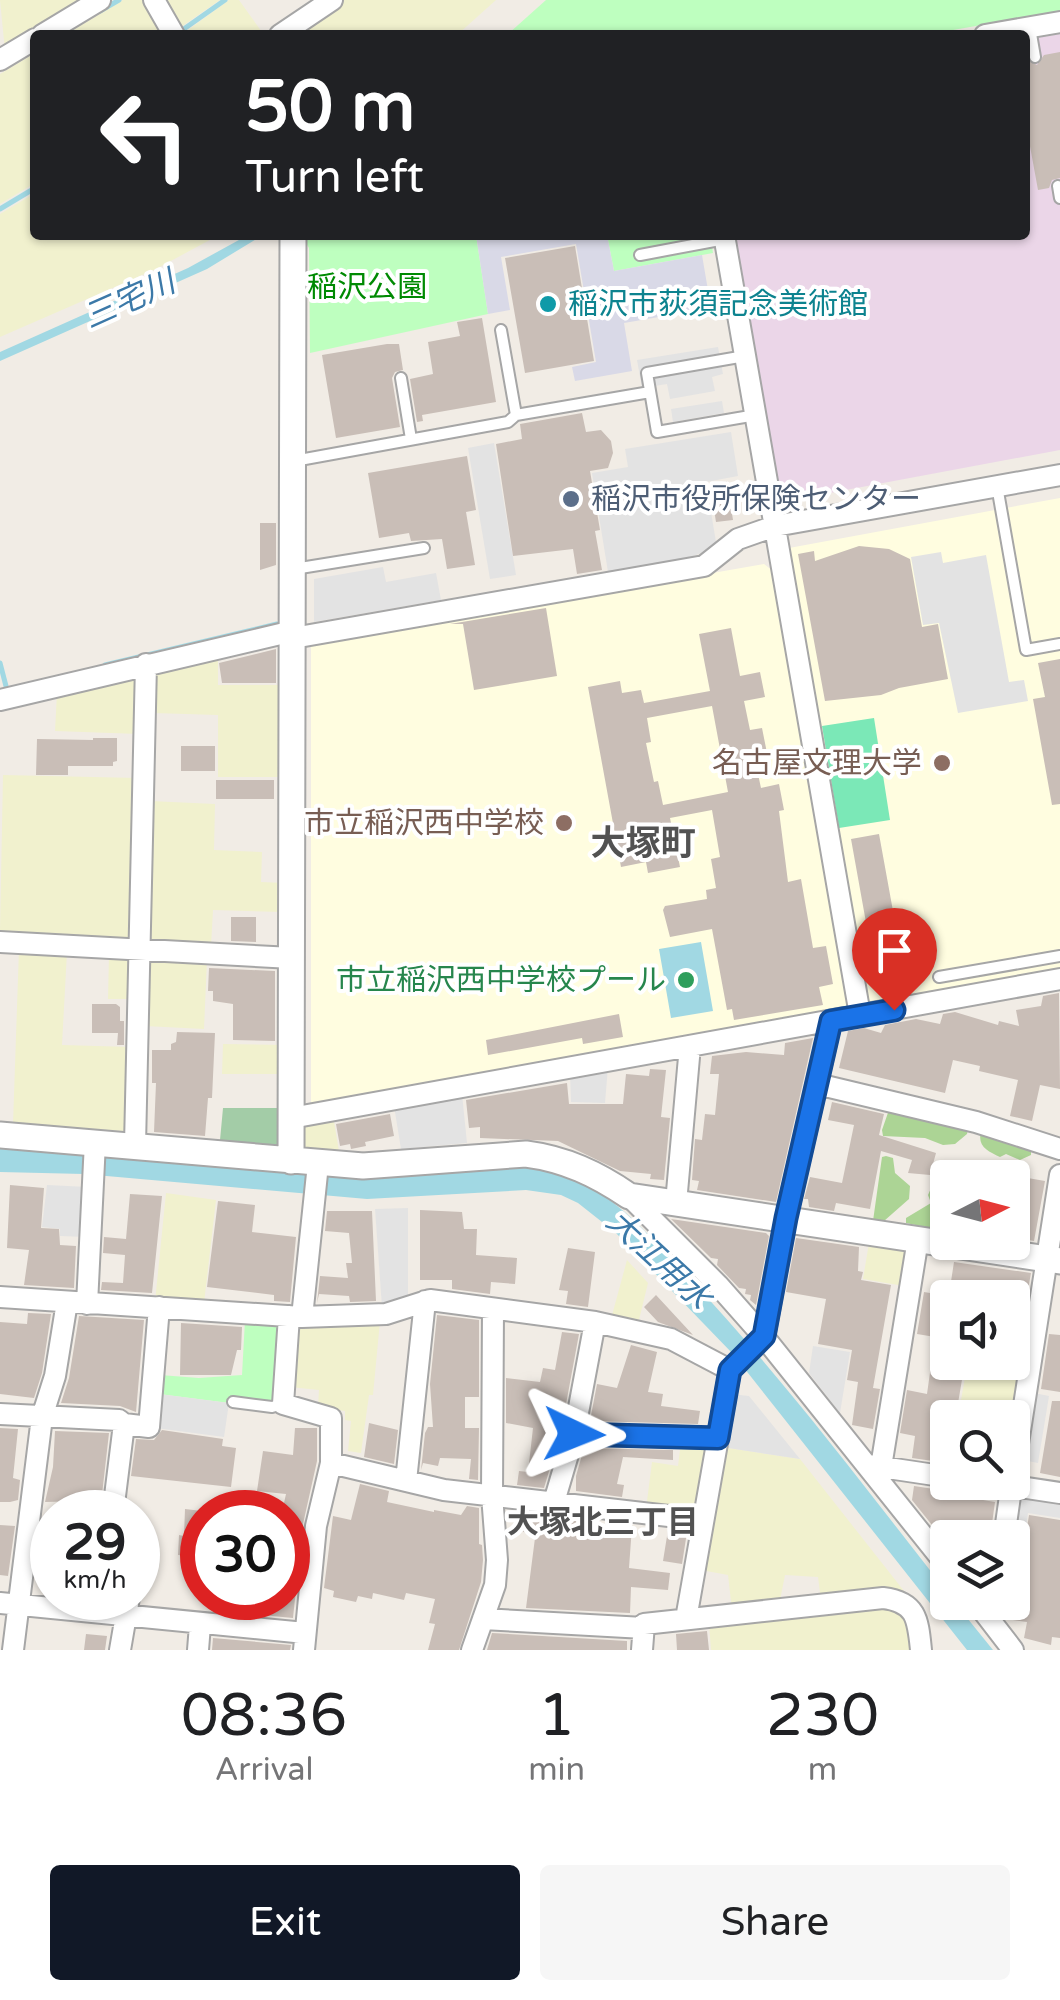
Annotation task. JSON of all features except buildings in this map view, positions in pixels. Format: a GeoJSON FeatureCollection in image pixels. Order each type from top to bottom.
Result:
{"type":"FeatureCollection","features":[{"type":"Feature","properties":{"kind":"street"},"geometry":{"type":"LineString","coordinates":[[50,30],[100,0]]}},
{"type":"Feature","properties":{"kind":"street"},"geometry":{"type":"LineString","coordinates":[[154,0],[171,30]]}},
{"type":"Feature","properties":{"kind":"street"},"geometry":{"type":"LineString","coordinates":[[287,30],[332,0]]}},
{"type":"Feature","properties":{"kind":"street"},"geometry":{"type":"LineString","coordinates":[[1013,30],[1060,22]]}},
{"type":"Feature","properties":{"kind":"street"},"geometry":{"type":"LineString","coordinates":[[0,60],[30,42]]}},
{"type":"Feature","properties":{"kind":"street"},"geometry":{"type":"LineString","coordinates":[[291,1161],[293,240]]}},
{"type":"Feature","properties":{"kind":"street"},"geometry":{"type":"LineString","coordinates":[[726,240],[860,1016]]}},
{"type":"Feature","properties":{"kind":"street"},"geometry":{"type":"LineString","coordinates":[[0,700],[146,664],[293,635],[704,566],[738,539],[775,526],[1060,475]]}},
{"type":"Feature","properties":{"kind":"street"},"geometry":{"type":"LineString","coordinates":[[135,1144],[146,664]]}},
{"type":"Feature","properties":{"kind":"street"},"geometry":{"type":"LineString","coordinates":[[0,942],[292,958]]}},
{"type":"Feature","properties":{"kind":"street"},"geometry":{"type":"LineString","coordinates":[[291,1118],[1060,980]]}},
{"type":"Feature","properties":{"kind":"street"},"geometry":{"type":"LineString","coordinates":[[686,1620],[732,1368],[760,1340],[831,1021]]}},
{"type":"Feature","properties":{"kind":"street"},"geometry":{"type":"LineString","coordinates":[[676,1203],[690,1046]]}},
{"type":"Feature","properties":{"kind":"street"},"geometry":{"type":"LineString","coordinates":[[816,1084],[922,1108],[1060,1150]]}},
{"type":"Feature","properties":{"kind":"street"},"geometry":{"type":"LineString","coordinates":[[0,1135],[95,1146],[135,1144],[291,1161],[318,1168],[526,1154],[552,1157],[577,1167],[628,1196],[718,1285],[760,1340],[874,1466],[930,1542]]}},
{"type":"Feature","properties":{"kind":"street"},"geometry":{"type":"LineString","coordinates":[[13,1650],[8,1603],[42,1417],[77,1303],[95,1146]]}},
{"type":"Feature","properties":{"kind":"street"},"geometry":{"type":"LineString","coordinates":[[160,1615],[305,1642],[314,1544],[331,1464],[331,1418],[284,1404],[318,1168]]}},
{"type":"Feature","properties":{"kind":"street"},"geometry":{"type":"LineString","coordinates":[[1028,1400],[1054,1260],[1060,1175]]}},
{"type":"Feature","properties":{"kind":"street"},"geometry":{"type":"LineString","coordinates":[[628,1196],[1054,1260]]}},
{"type":"Feature","properties":{"kind":"street"},"geometry":{"type":"LineString","coordinates":[[874,1466],[918,1239]]}},
{"type":"Feature","properties":{"kind":"street"},"geometry":{"type":"LineString","coordinates":[[0,1296],[295,1316],[386,1314],[425,1302],[595,1322],[671,1339],[732,1368]]}},
{"type":"Feature","properties":{"kind":"street"},"geometry":{"type":"LineString","coordinates":[[406,1481],[425,1302]]}},
{"type":"Feature","properties":{"kind":"street"},"geometry":{"type":"LineString","coordinates":[[0,1414],[119,1420],[149,1427],[159,1307]]}},
{"type":"Feature","properties":{"kind":"street"},"geometry":{"type":"LineString","coordinates":[[472,1650],[495,1585],[497,1560],[492,1495],[492,1309]]}},
{"type":"Feature","properties":{"kind":"street"},"geometry":{"type":"LineString","coordinates":[[554,1502],[574,1434],[595,1322]]}},
{"type":"Feature","properties":{"kind":"street"},"geometry":{"type":"LineString","coordinates":[[116,1490],[124,1424]]}},
{"type":"Feature","properties":{"kind":"street"},"geometry":{"type":"LineString","coordinates":[[574,1434],[718,1438]]}},
{"type":"Feature","properties":{"kind":"street"},"geometry":{"type":"LineString","coordinates":[[331,1464],[444,1490],[703,1520]]}},
{"type":"Feature","properties":{"kind":"street"},"geometry":{"type":"LineString","coordinates":[[874,1466],[930,1474]]}},
{"type":"Feature","properties":{"kind":"street"},"geometry":{"type":"LineString","coordinates":[[1030,1488],[1060,1494]]}},
{"type":"Feature","properties":{"kind":"street"},"geometry":{"type":"LineString","coordinates":[[642,1650],[644,1624],[883,1598],[899,1600],[918,1621],[921,1650]]}},
{"type":"Feature","properties":{"kind":"street"},"geometry":{"type":"LineString","coordinates":[[483,1619],[644,1628]]}},
{"type":"Feature","properties":{"kind":"street"},"geometry":{"type":"LineString","coordinates":[[120,1650],[125,1620]]}},
{"type":"Feature","properties":{"kind":"street"},"geometry":{"type":"LineString","coordinates":[[997,1620],[1012,1650]]}},
{"type":"Feature","properties":{"kind":"street"},"geometry":{"type":"LineString","coordinates":[[198,1650],[200,1625]]}},
{"type":"Feature","properties":{"kind":"lane"},"geometry":{"type":"LineString","coordinates":[[1030,27],[1035,57]]}},
{"type":"Feature","properties":{"kind":"lane"},"geometry":{"type":"LineString","coordinates":[[640,255],[711,240]]}},
{"type":"Feature","properties":{"kind":"lane"},"geometry":{"type":"LineString","coordinates":[[501,330],[516,415]]}},
{"type":"Feature","properties":{"kind":"lane"},"geometry":{"type":"LineString","coordinates":[[746,356],[647,372],[650,392],[657,432],[756,415]]}},
{"type":"Feature","properties":{"kind":"lane"},"geometry":{"type":"LineString","coordinates":[[401,378],[411,439]]}},
{"type":"Feature","properties":{"kind":"lane"},"geometry":{"type":"LineString","coordinates":[[293,461],[650,392]]}},
{"type":"Feature","properties":{"kind":"lane"},"geometry":{"type":"LineString","coordinates":[[997,486],[1026,650],[1060,644]]}},
{"type":"Feature","properties":{"kind":"lane"},"geometry":{"type":"LineString","coordinates":[[293,569],[424,548]]}},
{"type":"Feature","properties":{"kind":"lane"},"geometry":{"type":"LineString","coordinates":[[939,977],[1060,956]]}},
{"type":"Feature","properties":{"kind":"lane"},"geometry":{"type":"LineString","coordinates":[[233,1402],[272,1407],[284,1404]]}},
{"type":"Feature","properties":{"kind":"lane"},"geometry":{"type":"LineString","coordinates":[[310,1543],[314,1544]]}},
{"type":"Feature","properties":{"kind":"shaded area"},"geometry":{"type":"Polygon","coordinates":[[[1060,34],[1060,450],[787,501],[781,497],[735,240],[1030,240],[1030,39],[1060,34]]]}},
{"type":"Feature","properties":{"kind":"shaded area"},"geometry":{"type":"Polygon","coordinates":[[[477,240],[608,240],[614,271],[702,255],[711,308],[624,323],[632,371],[575,381],[572,367],[596,362],[576,244],[501,257],[510,310],[488,314],[477,240]]]}},
{"type":"Feature","properties":{"kind":"shaded area"},"geometry":{"type":"Polygon","coordinates":[[[718,347],[723,374],[712,377],[715,391],[670,399],[667,384],[642,388],[637,360],[718,347]]]}},
{"type":"Feature","properties":{"kind":"shaded area"},"geometry":{"type":"Polygon","coordinates":[[[722,401],[724,413],[673,422],[671,409],[722,401]]]}},
{"type":"Feature","properties":{"kind":"shaded area"},"geometry":{"type":"Polygon","coordinates":[[[731,432],[738,476],[706,482],[716,542],[685,559],[608,572],[592,473],[628,467],[625,449],[731,432]]]}},
{"type":"Feature","properties":{"kind":"shaded area"},"geometry":{"type":"Polygon","coordinates":[[[494,443],[516,575],[490,579],[468,448],[494,443]]]}},
{"type":"Feature","properties":{"kind":"shaded area","name":"名古屋文理大学"},"geometry":{"type":"Polygon","coordinates":[[[1060,498],[1060,972],[871,1006],[865,1002],[786,554],[789,548],[1060,498]]]}},
{"type":"Feature","properties":{"kind":"shaded area"},"geometry":{"type":"Polygon","coordinates":[[[941,552],[943,563],[986,555],[1009,682],[1024,680],[1028,701],[958,713],[939,623],[923,625],[911,557],[941,552]]]}},
{"type":"Feature","properties":{"kind":"shaded area","name":"市立稲沢西中学校"},"geometry":{"type":"Polygon","coordinates":[[[764,564],[773,571],[849,1003],[844,1011],[317,1108],[311,1103],[311,643],[764,564]]]}},
{"type":"Feature","properties":{"kind":"shaded area"},"geometry":{"type":"Polygon","coordinates":[[[383,567],[386,582],[436,573],[441,600],[314,622],[314,579],[383,567]]]}},
{"type":"Feature","properties":{"kind":"shaded area"},"geometry":{"type":"Polygon","coordinates":[[[608,1067],[605,1103],[571,1102],[570,1073],[608,1067]]]}},
{"type":"Feature","properties":{"kind":"shaded area"},"geometry":{"type":"Polygon","coordinates":[[[462,1094],[467,1143],[401,1149],[394,1106],[462,1094]]]}},
{"type":"Feature","properties":{"kind":"shaded area"},"geometry":{"type":"Polygon","coordinates":[[[47,1185],[88,1187],[86,1237],[60,1236],[60,1229],[42,1227],[47,1185]]]}},
{"type":"Feature","properties":{"kind":"shaded area"},"geometry":{"type":"Polygon","coordinates":[[[408,1208],[408,1300],[382,1307],[375,1209],[408,1208]]]}},
{"type":"Feature","properties":{"kind":"shaded area"},"geometry":{"type":"Polygon","coordinates":[[[813,1346],[850,1352],[840,1413],[809,1373],[813,1346]]]}},
{"type":"Feature","properties":{"kind":"shaded area"},"geometry":{"type":"Polygon","coordinates":[[[1034,1393],[1049,1396],[1038,1463],[1030,1461],[1034,1393]]]}},
{"type":"Feature","properties":{"kind":"shaded area"},"geometry":{"type":"Polygon","coordinates":[[[159,1394],[229,1403],[224,1437],[156,1428],[159,1394]]]}},
{"type":"Feature","properties":{"kind":"shaded area"},"geometry":{"type":"Polygon","coordinates":[[[731,1394],[749,1396],[800,1459],[722,1447],[731,1394]]]}},
{"type":"Feature","properties":{"kind":"shaded area"},"geometry":{"type":"Polygon","coordinates":[[[1030,1496],[1060,1501],[1060,1518],[1028,1513],[1027,1520],[1014,1520],[1017,1500],[1030,1500],[1030,1496]]]}},
{"type":"Feature","properties":{"kind":"green space"},"geometry":{"type":"Polygon","coordinates":[[[0,0],[90,0],[40,30],[30,30],[30,36],[5,51],[0,0]]]}},
{"type":"Feature","properties":{"kind":"green space"},"geometry":{"type":"Polygon","coordinates":[[[123,0],[147,0],[165,30],[73,30],[123,0]]]}},
{"type":"Feature","properties":{"kind":"green space"},"geometry":{"type":"Polygon","coordinates":[[[160,0],[220,0],[178,29],[160,0]]]}},
{"type":"Feature","properties":{"kind":"green space"},"geometry":{"type":"Polygon","coordinates":[[[229,0],[239,0],[260,30],[188,30],[229,0]]]}},
{"type":"Feature","properties":{"kind":"green space"},"geometry":{"type":"Polygon","coordinates":[[[341,0],[496,0],[463,30],[297,30],[341,0]]]}},
{"type":"Feature","properties":{"kind":"green space"},"geometry":{"type":"Polygon","coordinates":[[[546,0],[1060,0],[1060,11],[953,30],[513,30],[546,0]]]}},
{"type":"Feature","properties":{"kind":"green space"},"geometry":{"type":"Polygon","coordinates":[[[30,56],[30,186],[0,204],[0,74],[30,56]]]}},
{"type":"Feature","properties":{"kind":"green space"},"geometry":{"type":"Polygon","coordinates":[[[30,196],[30,240],[210,240],[156,269],[0,337],[0,214],[30,196]]]}},
{"type":"Feature","properties":{"kind":"green space","name":"稲沢公園"},"geometry":{"type":"Polygon","coordinates":[[[304,240],[477,240],[488,314],[310,353],[309,248],[304,240]]]}},
{"type":"Feature","properties":{"kind":"green space"},"geometry":{"type":"Polygon","coordinates":[[[608,240],[711,240],[713,253],[614,271],[608,240]]]}},
{"type":"Feature","properties":{"kind":"green space"},"geometry":{"type":"Polygon","coordinates":[[[218,653],[218,685],[284,685],[284,777],[218,777],[218,715],[153,713],[154,675],[160,668],[218,653]]]}},
{"type":"Feature","properties":{"kind":"green space"},"geometry":{"type":"Polygon","coordinates":[[[133,674],[140,680],[139,734],[55,731],[57,693],[133,674]]]}},
{"type":"Feature","properties":{"kind":"green space"},"geometry":{"type":"Polygon","coordinates":[[[874,718],[890,820],[839,828],[822,726],[874,718]]]}},
{"type":"Feature","properties":{"kind":"green space"},"geometry":{"type":"Polygon","coordinates":[[[3,775],[138,778],[134,935],[127,941],[5,935],[0,930],[3,775]]]}},
{"type":"Feature","properties":{"kind":"green space"},"geometry":{"type":"Polygon","coordinates":[[[150,801],[215,804],[214,850],[262,852],[261,882],[284,883],[283,912],[213,910],[211,946],[154,944],[147,936],[150,801]]]}},
{"type":"Feature","properties":{"kind":"green space"},"geometry":{"type":"Polygon","coordinates":[[[19,949],[67,952],[62,1045],[131,1047],[129,1126],[123,1131],[13,1124],[19,949]]]}},
{"type":"Feature","properties":{"kind":"green space"},"geometry":{"type":"Polygon","coordinates":[[[109,955],[127,955],[134,962],[134,999],[108,999],[109,955]]]}},
{"type":"Feature","properties":{"kind":"green space"},"geometry":{"type":"Polygon","coordinates":[[[154,956],[207,959],[204,1029],[145,1026],[147,964],[154,956]]]}},
{"type":"Feature","properties":{"kind":"green space"},"geometry":{"type":"Polygon","coordinates":[[[223,1044],[284,1045],[284,1074],[222,1074],[223,1044]]]}},
{"type":"Feature","properties":{"kind":"green space"},"geometry":{"type":"Polygon","coordinates":[[[890,1107],[968,1129],[967,1134],[955,1144],[943,1145],[925,1138],[883,1136],[890,1107]]]}},
{"type":"Feature","properties":{"kind":"green space"},"geometry":{"type":"Polygon","coordinates":[[[223,1108],[283,1108],[283,1139],[275,1146],[220,1140],[223,1108]]]}},
{"type":"Feature","properties":{"kind":"green space"},"geometry":{"type":"Polygon","coordinates":[[[333,1116],[339,1151],[304,1149],[298,1144],[296,1132],[305,1122],[333,1116]]]}},
{"type":"Feature","properties":{"kind":"green space"},"geometry":{"type":"Polygon","coordinates":[[[981,1131],[1031,1149],[1031,1155],[1020,1160],[1006,1154],[1000,1157],[982,1145],[981,1131]]]}},
{"type":"Feature","properties":{"kind":"green space"},"geometry":{"type":"Polygon","coordinates":[[[882,1157],[893,1158],[895,1173],[910,1186],[909,1199],[884,1221],[873,1221],[882,1157]]]}},
{"type":"Feature","properties":{"kind":"green space"},"geometry":{"type":"Polygon","coordinates":[[[166,1193],[216,1200],[204,1303],[155,1302],[166,1193]]]}},
{"type":"Feature","properties":{"kind":"green space"},"geometry":{"type":"Polygon","coordinates":[[[930,1204],[930,1228],[906,1223],[906,1218],[930,1204]]]}},
{"type":"Feature","properties":{"kind":"green space"},"geometry":{"type":"Polygon","coordinates":[[[869,1243],[900,1248],[908,1257],[904,1286],[863,1279],[869,1243]]]}},
{"type":"Feature","properties":{"kind":"green space"},"geometry":{"type":"Polygon","coordinates":[[[627,1260],[648,1283],[638,1324],[611,1319],[627,1260]]]}},
{"type":"Feature","properties":{"kind":"green space"},"geometry":{"type":"Polygon","coordinates":[[[245,1320],[278,1323],[282,1327],[279,1396],[271,1404],[230,1397],[229,1403],[159,1394],[160,1375],[242,1375],[245,1320]]]}},
{"type":"Feature","properties":{"kind":"green space"},"geometry":{"type":"Polygon","coordinates":[[[380,1321],[373,1395],[369,1395],[361,1453],[348,1451],[351,1421],[345,1420],[345,1411],[318,1407],[319,1390],[290,1387],[294,1329],[301,1324],[380,1321]]]}},
{"type":"Feature","properties":{"kind":"green space"},"geometry":{"type":"Polygon","coordinates":[[[965,1380],[1022,1381],[1017,1400],[961,1400],[965,1380]]]}},
{"type":"Feature","properties":{"kind":"green space"},"geometry":{"type":"Polygon","coordinates":[[[681,1442],[708,1445],[697,1515],[646,1509],[652,1462],[678,1466],[681,1442]]]}},
{"type":"Feature","properties":{"kind":"green space"},"geometry":{"type":"Polygon","coordinates":[[[722,1447],[800,1459],[904,1591],[821,1600],[818,1577],[785,1575],[779,1605],[732,1610],[728,1575],[701,1570],[722,1447]]]}},
{"type":"Feature","properties":{"kind":"green space"},"geometry":{"type":"Polygon","coordinates":[[[881,1603],[904,1610],[914,1650],[711,1650],[709,1623],[881,1603]]]}},
{"type":"Feature","properties":{"kind":"water","name":"三宅川"},"geometry":{"type":"Polygon","coordinates":[[[239,240],[255,240],[207,269],[0,361],[0,352],[188,268],[239,240]]]}},
{"type":"Feature","properties":{"kind":"water","name":"市立稲沢西中学校プール"},"geometry":{"type":"Polygon","coordinates":[[[701,942],[713,1011],[671,1018],[659,949],[701,942]]]}},
{"type":"Feature","properties":{"kind":"water","name":"大江用水"},"geometry":{"type":"Polygon","coordinates":[[[0,1149],[355,1178],[520,1166],[573,1178],[606,1197],[635,1221],[788,1391],[930,1570],[930,1603],[733,1354],[616,1233],[578,1203],[561,1195],[526,1190],[367,1199],[84,1174],[0,1172],[0,1149]]]}},
{"type":"Feature","properties":{"kind":"water"},"geometry":{"type":"Polygon","coordinates":[[[943,1620],[969,1620],[993,1650],[967,1650],[943,1620]]]}},
{"type":"Feature","properties":{"kind":"waterway"},"geometry":{"type":"LineString","coordinates":[[100,11],[119,0]]}},
{"type":"Feature","properties":{"kind":"waterway"},"geometry":{"type":"LineString","coordinates":[[182,30],[225,0]]}},
{"type":"Feature","properties":{"kind":"waterway"},"geometry":{"type":"LineString","coordinates":[[0,209],[30,191]]}},
{"type":"Feature","properties":{"kind":"waterway"},"geometry":{"type":"LineString","coordinates":[[105,665],[277,624]]}},
{"type":"Feature","properties":{"kind":"waterway"},"geometry":{"type":"LineString","coordinates":[[0,663],[7,690]]}},
{"type":"Feature","properties":{"kind":"place","name":"稲沢市荻須記念美術館"},"geometry":{"type":"Point","coordinates":[548,304]}},
{"type":"Feature","properties":{"kind":"place","name":"稲沢市役所保険センター"},"geometry":{"type":"Point","coordinates":[571,499]}},
{"type":"Feature","properties":{"kind":"place","name":"名古屋文理大学"},"geometry":{"type":"Point","coordinates":[942,763]}},
{"type":"Feature","properties":{"kind":"place","name":"市立稲沢西中学校"},"geometry":{"type":"Point","coordinates":[564,823]}},
{"type":"Feature","properties":{"kind":"place","name":"市立稲沢西中学校プール"},"geometry":{"type":"Point","coordinates":[686,980]}},
{"type":"Feature","properties":{"kind":"district","name":"大塚町"},"geometry":{"type":"Point","coordinates":[643,843]}},
{"type":"Feature","properties":{"kind":"district","name":"大塚北三丁目"},"geometry":{"type":"Point","coordinates":[603,1522]}},
{"type":"Feature","properties":{"kind":"route"},"geometry":{"type":"LineString","coordinates":[[574,1434],[718,1438],[730,1370],[764,1336],[786,1218],[831,1021],[894,1010]]}}]}
